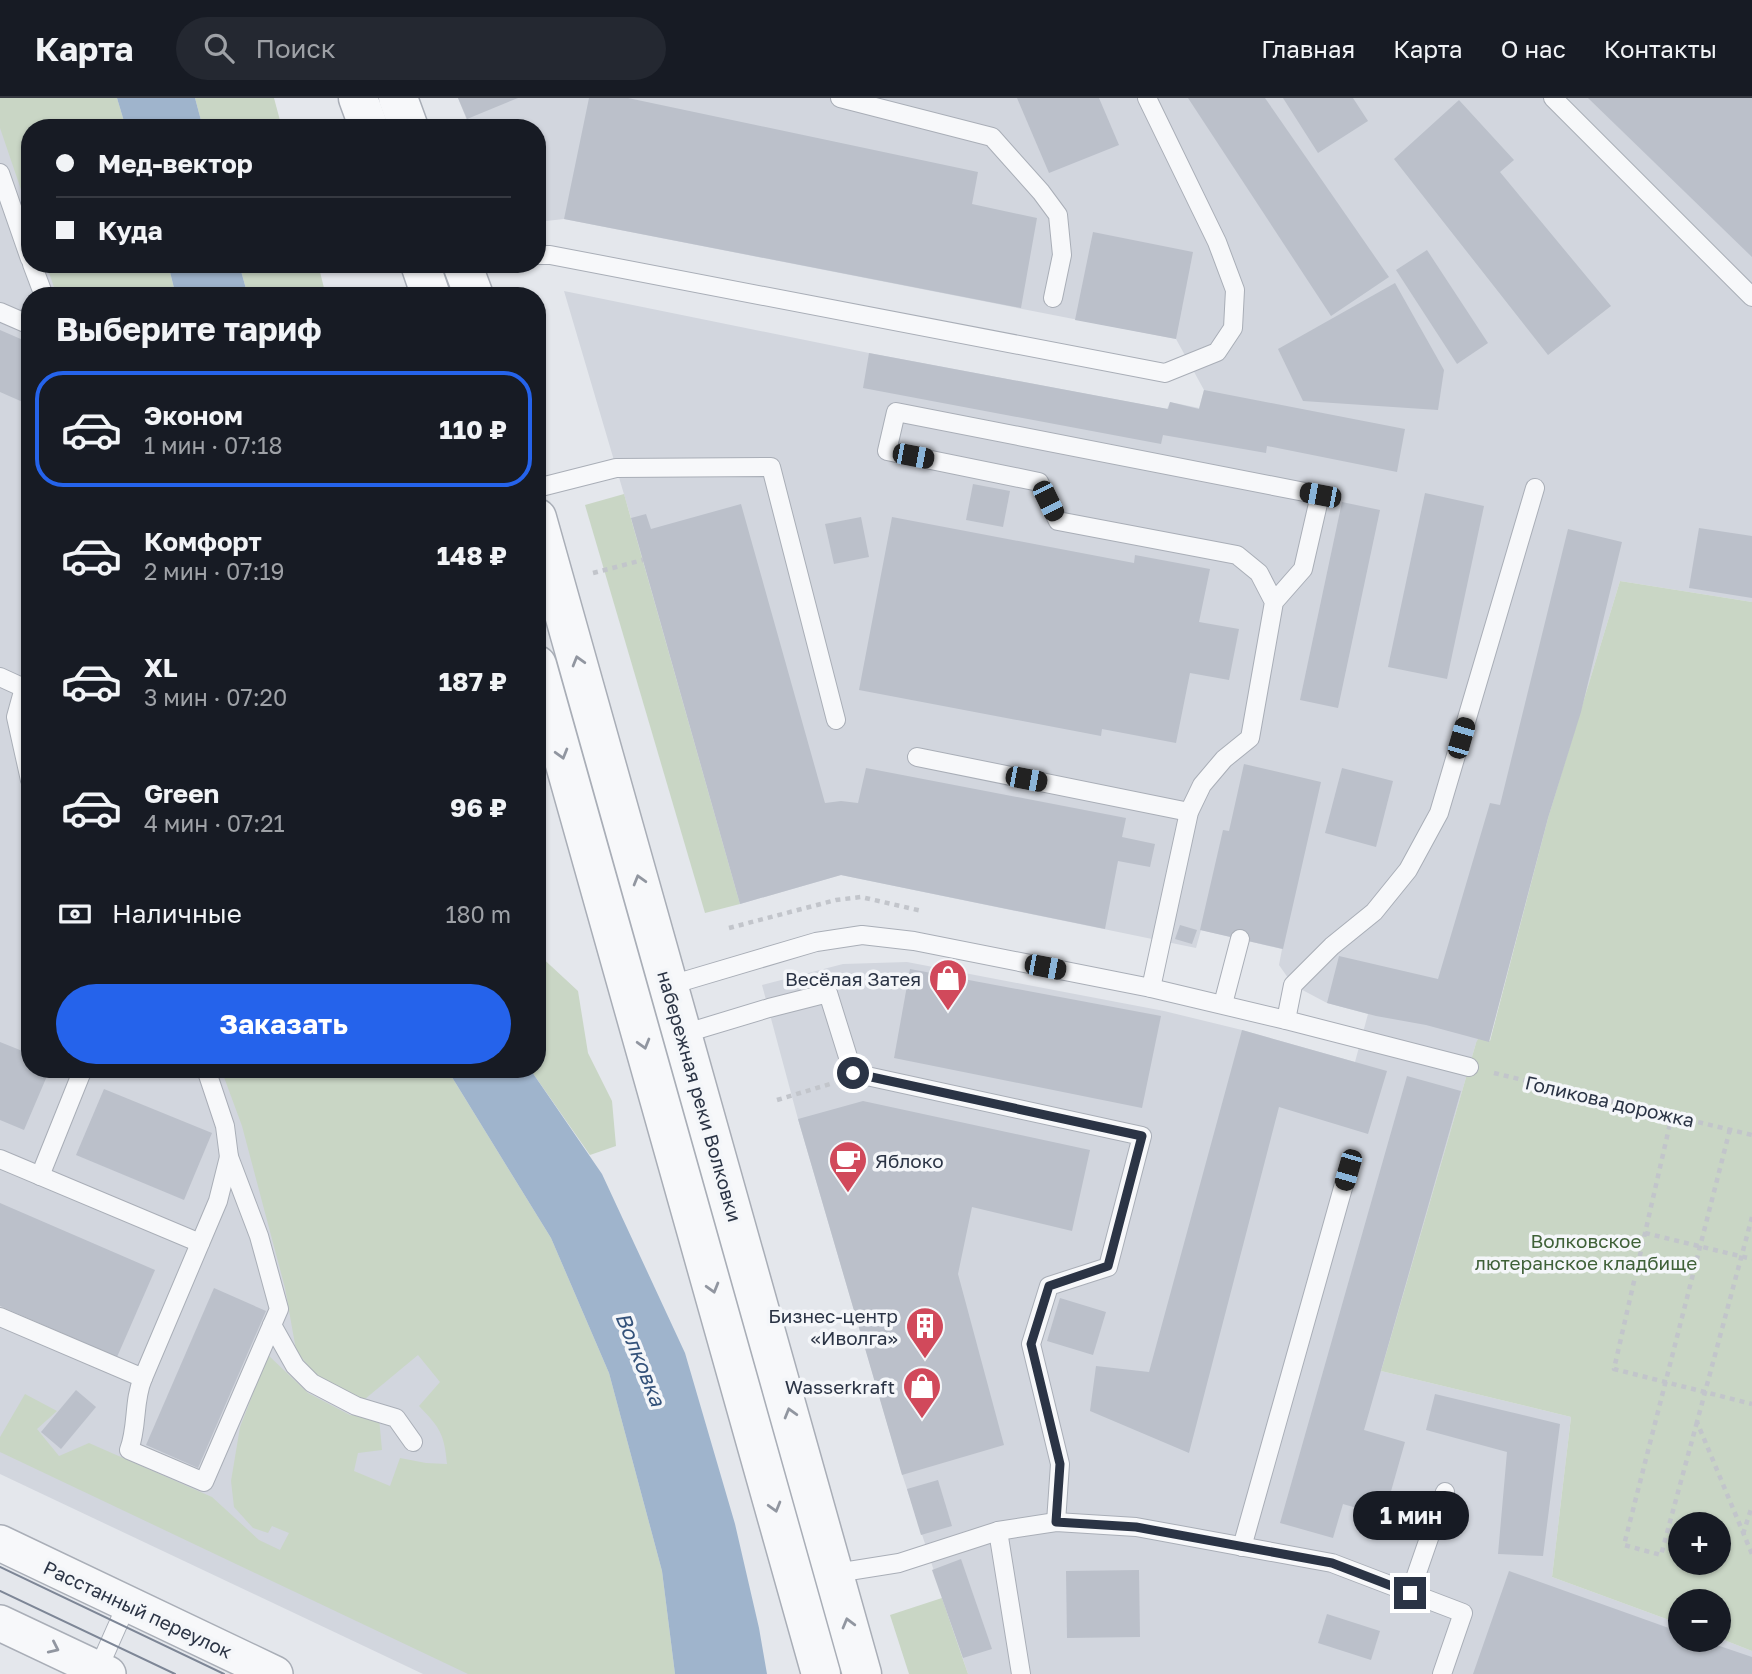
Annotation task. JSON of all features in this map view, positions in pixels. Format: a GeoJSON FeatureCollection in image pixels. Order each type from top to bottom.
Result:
{"type":"FeatureCollection","features":[{"type":"Feature","properties":{"kind":"street"},"geometry":{"type":"LineString","coordinates":[[358,98],[366,119]]}},
{"type":"Feature","properties":{"kind":"street"},"geometry":{"type":"LineString","coordinates":[[398,98],[406,119]]}},
{"type":"Feature","properties":{"kind":"street","name":"набережная реки Волковки"},"geometry":{"type":"LineString","coordinates":[[546,550],[862,1674]]}},
{"type":"Feature","properties":{"kind":"street","name":"набережная реки Волковки"},"geometry":{"type":"LineString","coordinates":[[546,697],[821,1674]]}},
{"type":"Feature","properties":{"kind":"street","name":"Расстанный переулок"},"geometry":{"type":"LineString","coordinates":[[0,1543],[275,1674]]}},
{"type":"Feature","properties":{"kind":"street"},"geometry":{"type":"LineString","coordinates":[[0,1623],[100,1672]]}},
{"type":"Feature","properties":{"kind":"lane"},"geometry":{"type":"LineString","coordinates":[[840,98],[992,137],[1058,215],[1062,255],[1053,298]]}},
{"type":"Feature","properties":{"kind":"lane"},"geometry":{"type":"LineString","coordinates":[[546,255],[1165,373],[1217,352],[1233,328],[1235,290],[1217,242],[1147,98]]}},
{"type":"Feature","properties":{"kind":"lane"},"geometry":{"type":"LineString","coordinates":[[1553,98],[1752,297]]}},
{"type":"Feature","properties":{"kind":"lane"},"geometry":{"type":"LineString","coordinates":[[0,173],[21,233]]}},
{"type":"Feature","properties":{"kind":"lane"},"geometry":{"type":"LineString","coordinates":[[0,312],[21,321]]}},
{"type":"Feature","properties":{"kind":"lane"},"geometry":{"type":"LineString","coordinates":[[1151,988],[1189,812],[1202,785],[1224,759],[1250,738],[1274,603],[1303,569],[1320,495],[896,412],[887,451],[1039,482],[1058,521],[1237,555],[1259,573],[1274,603]]}},
{"type":"Feature","properties":{"kind":"lane"},"geometry":{"type":"LineString","coordinates":[[546,486],[616,468],[771,467],[836,720]]}},
{"type":"Feature","properties":{"kind":"lane"},"geometry":{"type":"LineString","coordinates":[[1286,1020],[1293,985],[1332,946],[1374,912],[1408,870],[1439,813],[1535,488]]}},
{"type":"Feature","properties":{"kind":"lane"},"geometry":{"type":"LineString","coordinates":[[0,677],[21,685]]}},
{"type":"Feature","properties":{"kind":"lane"},"geometry":{"type":"LineString","coordinates":[[21,703],[16,717],[21,740]]}},
{"type":"Feature","properties":{"kind":"lane"},"geometry":{"type":"LineString","coordinates":[[917,757],[1189,812]]}},
{"type":"Feature","properties":{"kind":"lane"},"geometry":{"type":"LineString","coordinates":[[631,997],[816,942],[862,935],[914,941],[1151,988],[1469,1068]]}},
{"type":"Feature","properties":{"kind":"lane"},"geometry":{"type":"LineString","coordinates":[[1223,1004],[1240,939]]}},
{"type":"Feature","properties":{"kind":"lane"},"geometry":{"type":"LineString","coordinates":[[683,1034],[769,1007],[828,993],[853,1073],[1142,1136],[1108,1266],[1049,1286],[1031,1344],[1060,1464],[1056,1522]]}},
{"type":"Feature","properties":{"kind":"lane"},"geometry":{"type":"LineString","coordinates":[[40,1176],[78,1078]]}},
{"type":"Feature","properties":{"kind":"lane"},"geometry":{"type":"LineString","coordinates":[[209,1078],[225,1126],[229,1157],[259,1236],[279,1309],[204,1482],[129,1450],[134,1437],[137,1393],[218,1202],[229,1157]]}},
{"type":"Feature","properties":{"kind":"lane"},"geometry":{"type":"LineString","coordinates":[[0,1159],[200,1243]]}},
{"type":"Feature","properties":{"kind":"lane"},"geometry":{"type":"LineString","coordinates":[[1242,1547],[1348,1170]]}},
{"type":"Feature","properties":{"kind":"lane"},"geometry":{"type":"LineString","coordinates":[[0,1317],[143,1378]]}},
{"type":"Feature","properties":{"kind":"lane"},"geometry":{"type":"LineString","coordinates":[[271,1325],[295,1366],[312,1383],[356,1406],[396,1418],[413,1442]]}},
{"type":"Feature","properties":{"kind":"lane"},"geometry":{"type":"LineString","coordinates":[[1410,1593],[1445,1492]]}},
{"type":"Feature","properties":{"kind":"lane"},"geometry":{"type":"LineString","coordinates":[[796,1584],[835,1573],[899,1563],[998,1531],[1056,1522],[1136,1527],[1332,1563],[1464,1613],[1442,1674]]}},
{"type":"Feature","properties":{"kind":"lane"},"geometry":{"type":"LineString","coordinates":[[998,1531],[1021,1674]]}},
{"type":"Feature","properties":{"kind":"lane"},"geometry":{"type":"LineString","coordinates":[[100,1672],[127,1604]]}},
{"type":"Feature","properties":{"kind":"path"},"geometry":{"type":"LineString","coordinates":[[592,573],[643,560]]}},
{"type":"Feature","properties":{"kind":"path","name":"Голикова дорожка"},"geometry":{"type":"LineString","coordinates":[[1469,1068],[1752,1135]]}},
{"type":"Feature","properties":{"kind":"path"},"geometry":{"type":"LineString","coordinates":[[777,1100],[820,1088],[853,1073]]}},
{"type":"Feature","properties":{"kind":"path"},"geometry":{"type":"LineString","coordinates":[[1672,1115],[1614,1369],[1752,1404]]}},
{"type":"Feature","properties":{"kind":"path"},"geometry":{"type":"LineString","coordinates":[[1730,1129],[1624,1545],[1661,1555],[1752,1217]]}},
{"type":"Feature","properties":{"kind":"path"},"geometry":{"type":"LineString","coordinates":[[1645,1233],[1752,1259]]}},
{"type":"Feature","properties":{"kind":"path"},"geometry":{"type":"LineString","coordinates":[[1697,1422],[1752,1554]]}},
{"type":"Feature","properties":{"kind":"path"},"geometry":{"type":"LineString","coordinates":[[1743,1534],[1752,1506]]}},
{"type":"Feature","properties":{"kind":"shaded area"},"geometry":{"type":"Polygon","coordinates":[[[0,98],[21,119],[21,273],[92,273],[95,287],[21,287],[21,1078],[338,1078],[588,1674],[423,1674],[0,1474],[0,98]]]}},
{"type":"Feature","properties":{"kind":"shaded area"},"geometry":{"type":"Polygon","coordinates":[[[458,98],[1752,98],[1752,602],[1620,581],[1548,818],[1489,1042],[1476,1043],[1381,1371],[1571,1417],[1552,1577],[1668,1620],[1668,1652],[1731,1652],[1731,1643],[1752,1651],[1752,1674],[968,1674],[902,1474],[798,1119],[762,985],[843,964],[907,962],[1164,1011],[1355,1062],[1368,1014],[1327,1003],[1293,985],[1279,965],[1282,949],[1201,930],[1196,948],[841,875],[740,904],[564,291],[869,353],[1167,409],[1170,402],[1199,408],[1204,390],[1176,339],[564,219],[546,221],[546,119],[466,119],[458,98]]]}},
{"type":"Feature","properties":{"kind":"green space"},"geometry":{"type":"Polygon","coordinates":[[[0,98],[117,98],[123,119],[21,119],[21,190],[0,128],[0,98]]]}},
{"type":"Feature","properties":{"kind":"green space"},"geometry":{"type":"Polygon","coordinates":[[[195,98],[274,98],[280,119],[201,119],[195,98]]]}},
{"type":"Feature","properties":{"kind":"green space"},"geometry":{"type":"Polygon","coordinates":[[[49,273],[170,273],[174,287],[54,287],[49,273]]]}},
{"type":"Feature","properties":{"kind":"green space"},"geometry":{"type":"Polygon","coordinates":[[[242,273],[320,273],[324,287],[245,287],[242,273]]]}},
{"type":"Feature","properties":{"kind":"green space"},"geometry":{"type":"Polygon","coordinates":[[[624,494],[740,904],[705,913],[585,505],[624,494]]]}},
{"type":"Feature","properties":{"kind":"green space","name":"Волковское лютеранское кладбище"},"geometry":{"type":"Polygon","coordinates":[[[1620,581],[1752,602],[1752,1651],[1731,1643],[1731,1589],[1668,1589],[1668,1620],[1552,1577],[1571,1417],[1381,1371],[1476,1043],[1478,1039],[1490,1041],[1548,818],[1620,581]]]}},
{"type":"Feature","properties":{"kind":"green space"},"geometry":{"type":"Polygon","coordinates":[[[546,961],[578,991],[588,1053],[612,1101],[616,1146],[590,1155],[536,1078],[546,1078],[546,961]]]}},
{"type":"Feature","properties":{"kind":"green space"},"geometry":{"type":"Polygon","coordinates":[[[224,1078],[453,1078],[551,1238],[609,1373],[662,1571],[675,1674],[468,1674],[0,1452],[0,1437],[25,1394],[57,1411],[37,1429],[59,1456],[89,1443],[212,1497],[259,1540],[280,1550],[289,1533],[272,1526],[268,1533],[253,1528],[234,1507],[231,1481],[240,1427],[268,1355],[308,1393],[350,1415],[379,1418],[382,1450],[358,1453],[354,1471],[390,1486],[400,1458],[447,1464],[440,1432],[419,1406],[440,1382],[418,1355],[365,1399],[320,1382],[296,1350],[285,1288],[242,1126],[224,1078]]]}},
{"type":"Feature","properties":{"kind":"green space"},"geometry":{"type":"Polygon","coordinates":[[[942,1598],[968,1674],[909,1674],[890,1615],[942,1598]]]}},
{"type":"Feature","properties":{"kind":"water"},"geometry":{"type":"Polygon","coordinates":[[[117,98],[195,98],[201,119],[123,119],[117,98]]]}},
{"type":"Feature","properties":{"kind":"water"},"geometry":{"type":"Polygon","coordinates":[[[170,273],[242,273],[245,287],[174,287],[170,273]]]}},
{"type":"Feature","properties":{"kind":"water","name":"Волковка"},"geometry":{"type":"Polygon","coordinates":[[[453,1078],[536,1078],[602,1174],[685,1353],[735,1524],[767,1674],[675,1674],[662,1571],[609,1373],[551,1238],[453,1078]]]}},
{"type":"Feature","properties":{"kind":"building"},"geometry":{"type":"Polygon","coordinates":[[[458,98],[518,98],[467,119],[458,98]]]}},
{"type":"Feature","properties":{"kind":"building"},"geometry":{"type":"Polygon","coordinates":[[[589,98],[628,98],[978,172],[972,204],[1037,218],[1021,308],[564,219],[589,98]]]}},
{"type":"Feature","properties":{"kind":"building"},"geometry":{"type":"Polygon","coordinates":[[[1017,98],[1099,98],[1119,145],[1049,173],[1017,98]]]}},
{"type":"Feature","properties":{"kind":"building"},"geometry":{"type":"Polygon","coordinates":[[[1188,98],[1265,98],[1389,277],[1331,316],[1188,98]]]}},
{"type":"Feature","properties":{"kind":"building"},"geometry":{"type":"Polygon","coordinates":[[[1283,98],[1353,98],[1368,121],[1318,153],[1283,98]]]}},
{"type":"Feature","properties":{"kind":"building"},"geometry":{"type":"Polygon","coordinates":[[[1588,98],[1752,98],[1752,257],[1588,98]]]}},
{"type":"Feature","properties":{"kind":"building"},"geometry":{"type":"Polygon","coordinates":[[[1459,100],[1514,160],[1500,172],[1611,306],[1548,355],[1394,159],[1459,100]]]}},
{"type":"Feature","properties":{"kind":"building"},"geometry":{"type":"Polygon","coordinates":[[[1093,232],[1193,252],[1176,339],[1075,320],[1093,232]]]}},
{"type":"Feature","properties":{"kind":"building"},"geometry":{"type":"Polygon","coordinates":[[[1427,250],[1488,343],[1457,364],[1396,270],[1427,250]]]}},
{"type":"Feature","properties":{"kind":"building"},"geometry":{"type":"Polygon","coordinates":[[[1395,283],[1444,370],[1438,410],[1303,401],[1278,349],[1395,283]]]}},
{"type":"Feature","properties":{"kind":"building"},"geometry":{"type":"Polygon","coordinates":[[[0,330],[21,339],[21,401],[0,392],[0,330]]]}},
{"type":"Feature","properties":{"kind":"building"},"geometry":{"type":"Polygon","coordinates":[[[869,353],[1168,409],[1170,402],[1199,409],[1204,390],[1405,429],[1397,472],[1267,446],[1266,453],[1163,435],[1161,444],[863,388],[869,353]]]}},
{"type":"Feature","properties":{"kind":"building"},"geometry":{"type":"Polygon","coordinates":[[[973,484],[1010,491],[1003,527],[966,520],[973,484]]]}},
{"type":"Feature","properties":{"kind":"building"},"geometry":{"type":"Polygon","coordinates":[[[1425,493],[1484,506],[1447,679],[1388,667],[1425,493]]]}},
{"type":"Feature","properties":{"kind":"building"},"geometry":{"type":"Polygon","coordinates":[[[1342,502],[1380,510],[1338,708],[1300,700],[1342,502]]]}},
{"type":"Feature","properties":{"kind":"building"},"geometry":{"type":"Polygon","coordinates":[[[741,504],[825,803],[858,803],[866,768],[1126,818],[1122,837],[1155,844],[1150,867],[1118,861],[1105,929],[841,875],[740,904],[631,518],[646,514],[651,529],[741,504]]]}},
{"type":"Feature","properties":{"kind":"building"},"geometry":{"type":"Polygon","coordinates":[[[861,517],[869,557],[834,564],[825,524],[861,517]]]}},
{"type":"Feature","properties":{"kind":"building"},"geometry":{"type":"Polygon","coordinates":[[[892,517],[1134,563],[1135,555],[1210,569],[1199,622],[1239,629],[1229,680],[1190,673],[1176,743],[1102,729],[1101,736],[859,690],[892,517]]]}},
{"type":"Feature","properties":{"kind":"building"},"geometry":{"type":"Polygon","coordinates":[[[1699,528],[1752,536],[1752,598],[1689,588],[1699,528]]]}},
{"type":"Feature","properties":{"kind":"building"},"geometry":{"type":"Polygon","coordinates":[[[1568,529],[1622,542],[1581,712],[1548,818],[1489,1042],[1327,1003],[1339,956],[1438,979],[1490,803],[1500,805],[1568,529]]]}},
{"type":"Feature","properties":{"kind":"building"},"geometry":{"type":"Polygon","coordinates":[[[1244,764],[1321,782],[1283,949],[1200,930],[1223,830],[1229,831],[1244,764]]]}},
{"type":"Feature","properties":{"kind":"building"},"geometry":{"type":"Polygon","coordinates":[[[1342,768],[1393,781],[1376,847],[1325,833],[1342,768]]]}},
{"type":"Feature","properties":{"kind":"building"},"geometry":{"type":"Polygon","coordinates":[[[1180,925],[1197,930],[1192,944],[1175,939],[1180,925]]]}},
{"type":"Feature","properties":{"kind":"building"},"geometry":{"type":"Polygon","coordinates":[[[910,969],[1161,1016],[1142,1108],[894,1058],[910,969]]]}},
{"type":"Feature","properties":{"kind":"building"},"geometry":{"type":"Polygon","coordinates":[[[1242,1030],[1387,1071],[1368,1134],[1279,1107],[1189,1453],[1090,1411],[1096,1366],[1149,1372],[1242,1030]]]}},
{"type":"Feature","properties":{"kind":"building"},"geometry":{"type":"Polygon","coordinates":[[[0,1042],[21,1050],[21,1078],[46,1078],[24,1130],[0,1120],[0,1042]]]}},
{"type":"Feature","properties":{"kind":"building"},"geometry":{"type":"Polygon","coordinates":[[[1407,1076],[1461,1091],[1364,1430],[1405,1442],[1384,1516],[1343,1504],[1333,1538],[1280,1523],[1407,1076]]]}},
{"type":"Feature","properties":{"kind":"building"},"geometry":{"type":"Polygon","coordinates":[[[104,1089],[212,1133],[184,1200],[76,1155],[104,1089]]]}},
{"type":"Feature","properties":{"kind":"building","name":"Бизнес-центр «Иволга»"},"geometry":{"type":"Polygon","coordinates":[[[863,1101],[1090,1150],[1072,1231],[972,1207],[958,1274],[1004,1445],[902,1475],[798,1119],[863,1101]]]}},
{"type":"Feature","properties":{"kind":"building"},"geometry":{"type":"Polygon","coordinates":[[[0,1203],[155,1270],[117,1357],[0,1306],[0,1203]]]}},
{"type":"Feature","properties":{"kind":"building"},"geometry":{"type":"Polygon","coordinates":[[[214,1288],[266,1311],[198,1468],[146,1445],[214,1288]]]}},
{"type":"Feature","properties":{"kind":"building"},"geometry":{"type":"Polygon","coordinates":[[[1060,1298],[1106,1312],[1093,1355],[1047,1341],[1060,1298]]]}},
{"type":"Feature","properties":{"kind":"building"},"geometry":{"type":"Polygon","coordinates":[[[76,1390],[96,1407],[61,1449],[41,1432],[76,1390]]]}},
{"type":"Feature","properties":{"kind":"building"},"geometry":{"type":"Polygon","coordinates":[[[1435,1394],[1560,1424],[1543,1556],[1498,1554],[1507,1452],[1426,1430],[1435,1394]]]}},
{"type":"Feature","properties":{"kind":"building"},"geometry":{"type":"Polygon","coordinates":[[[938,1480],[952,1526],[921,1535],[907,1489],[938,1480]]]}},
{"type":"Feature","properties":{"kind":"building"},"geometry":{"type":"Polygon","coordinates":[[[961,1559],[992,1649],[963,1658],[932,1570],[961,1559]]]}},
{"type":"Feature","properties":{"kind":"building"},"geometry":{"type":"Polygon","coordinates":[[[1139,1570],[1140,1637],[1067,1638],[1066,1571],[1139,1570]]]}},
{"type":"Feature","properties":{"kind":"building"},"geometry":{"type":"Polygon","coordinates":[[[1509,1571],[1668,1628],[1668,1652],[1731,1652],[1731,1650],[1752,1657],[1752,1674],[1473,1674],[1509,1571]]]}},
{"type":"Feature","properties":{"kind":"building"},"geometry":{"type":"Polygon","coordinates":[[[1327,1614],[1380,1631],[1371,1660],[1318,1643],[1327,1614]]]}},
{"type":"Feature","properties":{"kind":"tram line"},"geometry":{"type":"LineString","coordinates":[[0,1567],[224,1674]]}},
{"type":"Feature","properties":{"kind":"tram line"},"geometry":{"type":"LineString","coordinates":[[0,1591],[175,1674]]}},
{"type":"Feature","properties":{"kind":"place","name":"Весёлая Затея"},"geometry":{"type":"Point","coordinates":[948,1012]}},
{"type":"Feature","properties":{"kind":"place","name":"Яблоко"},"geometry":{"type":"Point","coordinates":[848,1194]}},
{"type":"Feature","properties":{"kind":"place","name":"Бизнес-центр «Иволга»"},"geometry":{"type":"Point","coordinates":[925,1360]}},
{"type":"Feature","properties":{"kind":"place","name":"Wasserkraft"},"geometry":{"type":"Point","coordinates":[922,1420]}},
{"type":"Feature","properties":{"kind":"route"},"geometry":{"type":"LineString","coordinates":[[853,1073],[1142,1136],[1108,1266],[1049,1286],[1031,1344],[1060,1464],[1056,1522],[1136,1527],[1332,1563],[1410,1593]]}}]}
